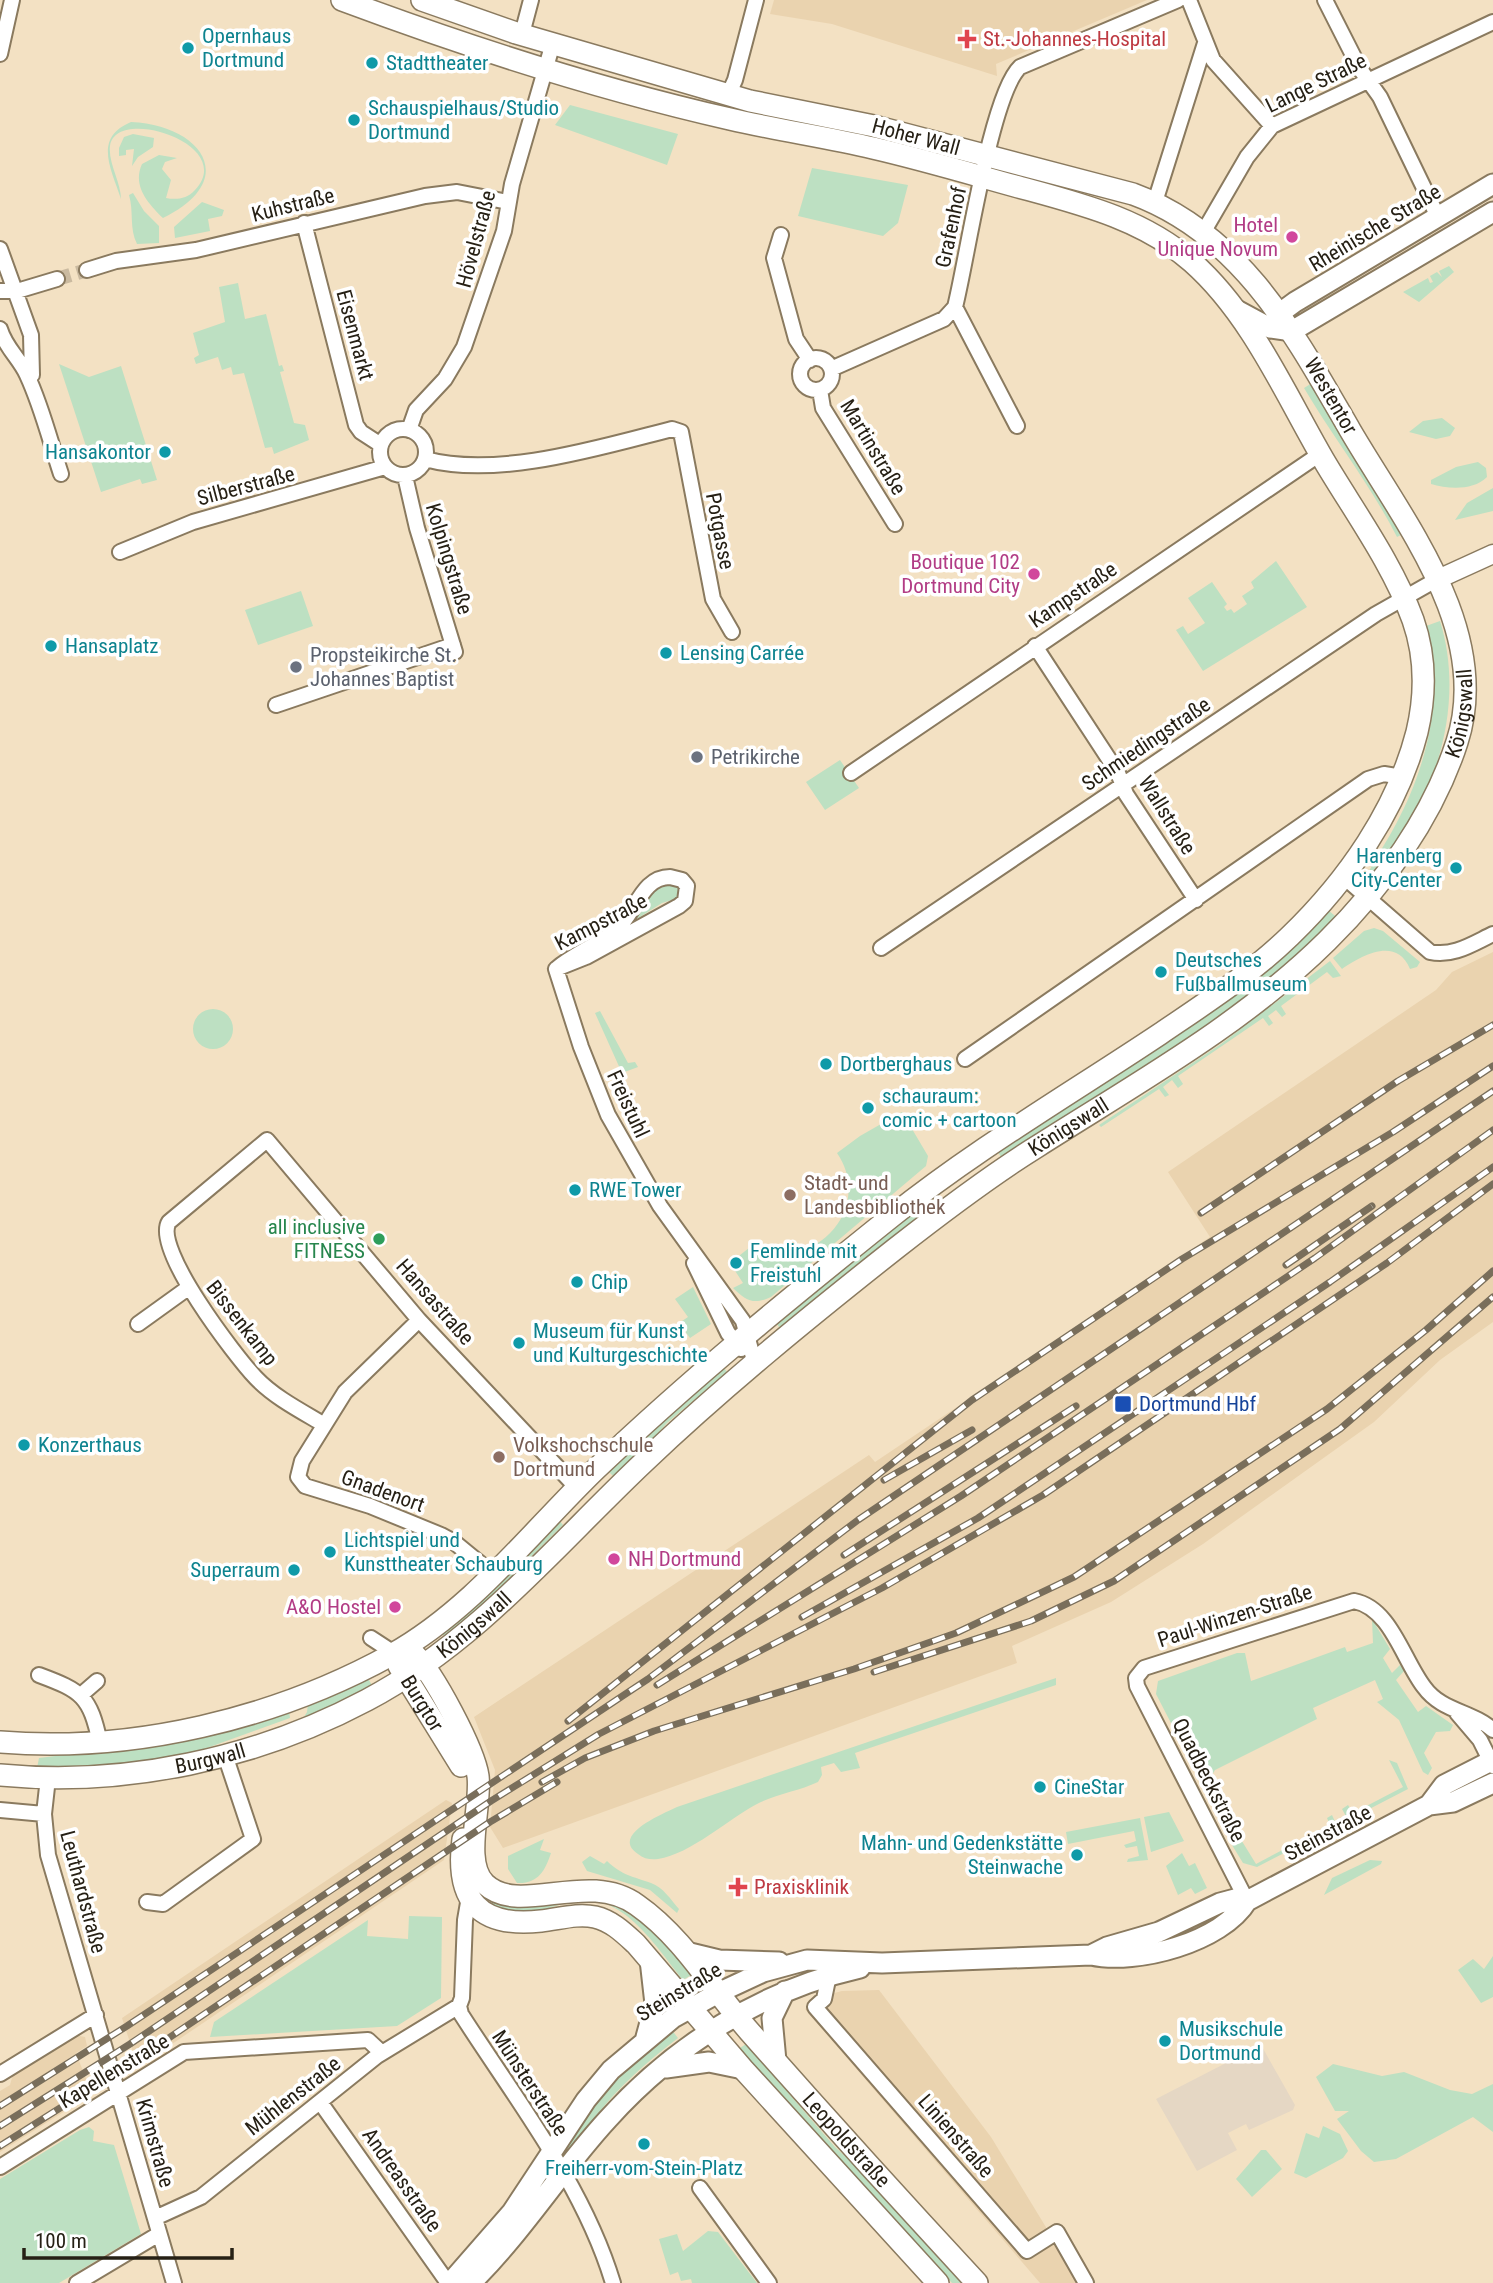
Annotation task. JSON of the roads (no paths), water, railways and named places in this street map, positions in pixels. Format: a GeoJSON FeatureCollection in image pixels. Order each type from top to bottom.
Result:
{"type":"FeatureCollection","features":[{"type":"Feature","properties":{"kind":"main road","name":"Hoher Wall"},"geometry":{"type":"LineString","coordinates":[[342,0],[546,70],[723,117],[882,150],[1104,212],[1133,223],[1181,252],[1209,279]]}},
{"type":"Feature","properties":{"kind":"main road","name":"Hoher Wall"},"geometry":{"type":"LineString","coordinates":[[422,0],[522,34],[750,101],[874,125],[1155,202],[1207,227],[1255,281]]}},
{"type":"Feature","properties":{"kind":"main road","name":"Rheinische Straße"},"geometry":{"type":"LineString","coordinates":[[1275,320],[1493,184]]}},
{"type":"Feature","properties":{"kind":"main road"},"geometry":{"type":"LineString","coordinates":[[1292,331],[1493,212]]}},
{"type":"Feature","properties":{"kind":"main road","name":"Westentor"},"geometry":{"type":"LineString","coordinates":[[1209,279],[1233,308],[1263,354],[1338,483]]}},
{"type":"Feature","properties":{"kind":"main road","name":"Westentor"},"geometry":{"type":"LineString","coordinates":[[1255,281],[1275,320]]}},
{"type":"Feature","properties":{"kind":"main road","name":"Westentor"},"geometry":{"type":"LineString","coordinates":[[1233,308],[1275,320],[1292,331],[1369,462]]}},
{"type":"Feature","properties":{"kind":"main road"},"geometry":{"type":"LineString","coordinates":[[1263,354],[1275,320]]}},
{"type":"Feature","properties":{"kind":"main road","name":"Königswall"},"geometry":{"type":"LineString","coordinates":[[404,1677],[424,1665],[505,1600],[650,1456],[755,1364],[942,1212],[1247,1008],[1323,945],[1368,897],[1401,853],[1427,809],[1456,746],[1463,720],[1466,690],[1462,644],[1436,580],[1369,462]]}},
{"type":"Feature","properties":{"kind":"main road","name":"Königswall"},"geometry":{"type":"LineString","coordinates":[[399,1650],[493,1574],[577,1488],[742,1339],[964,1162],[1184,1017],[1262,961],[1304,922],[1343,877],[1384,812],[1402,777],[1419,721],[1424,680],[1419,642],[1403,597],[1338,483]]}},
{"type":"Feature","properties":{"kind":"main road"},"geometry":{"type":"LineString","coordinates":[[577,1488],[579,1526]]}},
{"type":"Feature","properties":{"kind":"main road","name":"Burgtor"},"geometry":{"type":"LineString","coordinates":[[468,1897],[460,1870],[468,1797],[463,1770],[439,1727],[404,1677],[398,1662],[399,1650],[424,1665],[459,1730],[477,1773],[474,1859],[484,1883],[499,1892],[517,1897],[565,1890],[605,1890],[638,1905],[660,1923],[718,1993]]}},
{"type":"Feature","properties":{"kind":"main road","name":"Burgwall"},"geometry":{"type":"LineString","coordinates":[[0,1742],[100,1743],[190,1728],[286,1701],[338,1682],[399,1650]]}},
{"type":"Feature","properties":{"kind":"main road","name":"Burgwall"},"geometry":{"type":"LineString","coordinates":[[0,1775],[48,1778],[142,1772],[225,1755],[350,1709],[404,1677]]}},
{"type":"Feature","properties":{"kind":"main road"},"geometry":{"type":"LineString","coordinates":[[286,1701],[296,1703],[299,1708],[296,1722],[287,1734]]}},
{"type":"Feature","properties":{"kind":"main road","name":"Steinstraße"},"geometry":{"type":"LineString","coordinates":[[1429,1805],[1444,1784],[1492,1762]]}},
{"type":"Feature","properties":{"kind":"main road","name":"Steinstraße"},"geometry":{"type":"LineString","coordinates":[[449,2283],[512,2212],[586,2100],[611,2070],[646,2037],[718,1993],[762,1972],[791,1963],[819,1960],[882,1963],[1091,1955],[1124,1960],[1177,1945],[1230,1922],[1247,1901],[1429,1805],[1453,1802],[1493,1783]]}},
{"type":"Feature","properties":{"kind":"main road"},"geometry":{"type":"LineString","coordinates":[[468,1897],[482,1913],[501,1921],[596,1917],[621,1931],[691,2008]]}},
{"type":"Feature","properties":{"kind":"main road"},"geometry":{"type":"LineString","coordinates":[[686,1952],[719,1960],[791,1963]]}},
{"type":"Feature","properties":{"kind":"main road"},"geometry":{"type":"LineString","coordinates":[[646,2037],[655,2004],[650,1961]]}},
{"type":"Feature","properties":{"kind":"main road","name":"Steinstraße"},"geometry":{"type":"LineString","coordinates":[[471,2283],[608,2118],[662,2069],[710,2031],[785,1991],[829,1975],[882,1963]]}},
{"type":"Feature","properties":{"kind":"main road"},"geometry":{"type":"LineString","coordinates":[[776,2061],[772,2018],[785,1991]]}},
{"type":"Feature","properties":{"kind":"main road","name":"Leopoldstraße"},"geometry":{"type":"LineString","coordinates":[[718,1993],[977,2283]]}},
{"type":"Feature","properties":{"kind":"main road","name":"Leopoldstraße"},"geometry":{"type":"LineString","coordinates":[[691,2008],[938,2283]]}},
{"type":"Feature","properties":{"kind":"main road"},"geometry":{"type":"LineString","coordinates":[[662,2069],[701,2062],[743,2069]]}},
{"type":"Feature","properties":{"kind":"street"},"geometry":{"type":"LineString","coordinates":[[0,54],[12,0]]}},
{"type":"Feature","properties":{"kind":"street"},"geometry":{"type":"LineString","coordinates":[[522,34],[531,0]]}},
{"type":"Feature","properties":{"kind":"street"},"geometry":{"type":"LineString","coordinates":[[729,93],[736,80],[756,0]]}},
{"type":"Feature","properties":{"kind":"street","name":"Grafenhof"},"geometry":{"type":"LineString","coordinates":[[955,307],[988,156],[1010,76],[1020,67],[1178,0]]}},
{"type":"Feature","properties":{"kind":"street"},"geometry":{"type":"LineString","coordinates":[[1189,0],[1213,60],[1272,127]]}},
{"type":"Feature","properties":{"kind":"street"},"geometry":{"type":"LineString","coordinates":[[1325,0],[1367,81],[1380,97],[1438,217]]}},
{"type":"Feature","properties":{"kind":"street","name":"Lange Straße"},"geometry":{"type":"LineString","coordinates":[[1207,227],[1247,157],[1272,127],[1493,22]]}},
{"type":"Feature","properties":{"kind":"street","name":"Hövelstraße"},"geometry":{"type":"LineString","coordinates":[[409,430],[416,410],[453,369],[464,347],[504,230],[508,202],[553,43]]}},
{"type":"Feature","properties":{"kind":"street"},"geometry":{"type":"LineString","coordinates":[[1155,202],[1205,43]]}},
{"type":"Feature","properties":{"kind":"street","name":"Kuhstraße"},"geometry":{"type":"LineString","coordinates":[[87,270],[116,261],[196,250],[425,196],[457,192],[508,202]]}},
{"type":"Feature","properties":{"kind":"street","name":"Eisenmarkt"},"geometry":{"type":"LineString","coordinates":[[304,223],[356,425],[361,432],[381,445]]}},
{"type":"Feature","properties":{"kind":"street"},"geometry":{"type":"LineString","coordinates":[[781,235],[774,258],[796,339],[810,360]]}},
{"type":"Feature","properties":{"kind":"street"},"geometry":{"type":"LineString","coordinates":[[0,249],[7,291],[31,335],[34,390]]}},
{"type":"Feature","properties":{"kind":"street"},"geometry":{"type":"LineString","coordinates":[[7,291],[57,279]]}},
{"type":"Feature","properties":{"kind":"street"},"geometry":{"type":"LineString","coordinates":[[831,369],[944,319],[955,307],[1017,426]]}},
{"type":"Feature","properties":{"kind":"street"},"geometry":{"type":"LineString","coordinates":[[0,329],[4,341],[20,360],[34,390],[61,474]]}},
{"type":"Feature","properties":{"kind":"street"},"geometry":{"type":"LineString","coordinates":[[810,360],[824,360],[831,369],[831,381],[820,390],[810,389],[802,382],[803,367],[810,360]]}},
{"type":"Feature","properties":{"kind":"street","name":"Martinstraße"},"geometry":{"type":"LineString","coordinates":[[820,390],[824,408],[895,524]]}},
{"type":"Feature","properties":{"kind":"street","name":"Potgasse"},"geometry":{"type":"LineString","coordinates":[[425,459],[449,466],[516,461],[580,451],[672,429],[681,432],[713,599],[732,632]]}},
{"type":"Feature","properties":{"kind":"street"},"geometry":{"type":"LineString","coordinates":[[395,430],[409,430],[422,438],[425,459],[420,469],[405,476],[397,475],[385,467],[381,460],[381,445],[395,430]]}},
{"type":"Feature","properties":{"kind":"street","name":"Kampstraße"},"geometry":{"type":"LineString","coordinates":[[851,773],[1320,454]]}},
{"type":"Feature","properties":{"kind":"street","name":"Silberstraße"},"geometry":{"type":"LineString","coordinates":[[120,552],[193,523],[385,467]]}},
{"type":"Feature","properties":{"kind":"street","name":"Kolpingstraße"},"geometry":{"type":"LineString","coordinates":[[276,705],[454,649],[417,527],[405,476]]}},
{"type":"Feature","properties":{"kind":"street"},"geometry":{"type":"LineString","coordinates":[[1436,580],[1493,554]]}},
{"type":"Feature","properties":{"kind":"street","name":"Schmiedingstraße"},"geometry":{"type":"LineString","coordinates":[[881,948],[1403,597],[1436,580]]}},
{"type":"Feature","properties":{"kind":"street","name":"Wallstraße"},"geometry":{"type":"LineString","coordinates":[[1035,646],[1118,773],[1122,784],[1196,900]]}},
{"type":"Feature","properties":{"kind":"street"},"geometry":{"type":"LineString","coordinates":[[965,1059],[1368,779],[1384,774],[1402,777]]}},
{"type":"Feature","properties":{"kind":"street","name":"Kampstraße"},"geometry":{"type":"LineString","coordinates":[[670,877],[685,884],[687,895],[679,906],[608,946],[556,969],[571,956],[614,932],[640,895],[656,880],[670,877]]}},
{"type":"Feature","properties":{"kind":"street"},"geometry":{"type":"LineString","coordinates":[[1343,877],[1430,952],[1442,955],[1455,952],[1493,934]]}},
{"type":"Feature","properties":{"kind":"street","name":"Freistuhl"},"geometry":{"type":"LineString","coordinates":[[556,969],[580,1047],[608,1115],[639,1172],[688,1245],[699,1275],[742,1339],[755,1364]]}},
{"type":"Feature","properties":{"kind":"street","name":"Bissenkamp"},"geometry":{"type":"LineString","coordinates":[[267,1140],[166,1226],[169,1244],[188,1288],[257,1379],[323,1424]]}},
{"type":"Feature","properties":{"kind":"street","name":"Hansastraße"},"geometry":{"type":"LineString","coordinates":[[267,1140],[419,1320],[577,1488]]}},
{"type":"Feature","properties":{"kind":"street"},"geometry":{"type":"LineString","coordinates":[[138,1324],[188,1288]]}},
{"type":"Feature","properties":{"kind":"street"},"geometry":{"type":"LineString","coordinates":[[323,1424],[360,1375],[419,1320]]}},
{"type":"Feature","properties":{"kind":"street","name":"Gnadenort"},"geometry":{"type":"LineString","coordinates":[[323,1424],[297,1471],[300,1482],[305,1486],[370,1506],[454,1542],[493,1574]]}},
{"type":"Feature","properties":{"kind":"street","name":"Paul-Winzen-Straße"},"geometry":{"type":"LineString","coordinates":[[1136,1678],[1144,1668],[1351,1601],[1367,1604],[1382,1617],[1426,1691],[1456,1712]]}},
{"type":"Feature","properties":{"kind":"street"},"geometry":{"type":"LineString","coordinates":[[370,1638],[399,1650]]}},
{"type":"Feature","properties":{"kind":"street"},"geometry":{"type":"LineString","coordinates":[[39,1675],[82,1694],[90,1706],[100,1743]]}},
{"type":"Feature","properties":{"kind":"street","name":"Quadbeckstraße"},"geometry":{"type":"LineString","coordinates":[[1136,1678],[1142,1695],[1247,1901]]}},
{"type":"Feature","properties":{"kind":"street"},"geometry":{"type":"LineString","coordinates":[[82,1694],[97,1681]]}},
{"type":"Feature","properties":{"kind":"street"},"geometry":{"type":"LineString","coordinates":[[1456,1712],[1477,1718],[1493,1730]]}},
{"type":"Feature","properties":{"kind":"street"},"geometry":{"type":"LineString","coordinates":[[1456,1712],[1480,1740],[1492,1762]]}},
{"type":"Feature","properties":{"kind":"street"},"geometry":{"type":"LineString","coordinates":[[147,1902],[163,1904],[253,1839],[225,1755]]}},
{"type":"Feature","properties":{"kind":"street","name":"Leuthardstraße"},"geometry":{"type":"LineString","coordinates":[[48,1778],[44,1814],[48,1855],[96,2015]]}},
{"type":"Feature","properties":{"kind":"street"},"geometry":{"type":"LineString","coordinates":[[0,1810],[44,1814]]}},
{"type":"Feature","properties":{"kind":"street"},"geometry":{"type":"LineString","coordinates":[[459,2006],[463,1994],[464,1925],[468,1897]]}},
{"type":"Feature","properties":{"kind":"street","name":"Linienstraße"},"geometry":{"type":"LineString","coordinates":[[829,1975],[824,1999],[815,2007],[1027,2250],[1057,2232],[1086,2283]]}},
{"type":"Feature","properties":{"kind":"street","name":"Mühlenstraße"},"geometry":{"type":"LineString","coordinates":[[155,2218],[201,2197],[382,2053],[459,2006]]}},
{"type":"Feature","properties":{"kind":"street","name":"Münsterstraße"},"geometry":{"type":"LineString","coordinates":[[459,2006],[461,2014],[564,2174],[594,2226],[613,2283]]}},
{"type":"Feature","properties":{"kind":"street"},"geometry":{"type":"LineString","coordinates":[[0,2074],[96,2015]]}},
{"type":"Feature","properties":{"kind":"street","name":"Krimstraße"},"geometry":{"type":"LineString","coordinates":[[96,2015],[174,2283]]}},
{"type":"Feature","properties":{"kind":"street","name":"Kapellenstraße"},"geometry":{"type":"LineString","coordinates":[[0,2167],[178,2055],[191,2051],[368,2040],[382,2053]]}},
{"type":"Feature","properties":{"kind":"street","name":"Andreasstraße"},"geometry":{"type":"LineString","coordinates":[[320,2102],[449,2283]]}},
{"type":"Feature","properties":{"kind":"street"},"geometry":{"type":"LineString","coordinates":[[700,2188],[769,2283]]}},
{"type":"Feature","properties":{"kind":"street"},"geometry":{"type":"LineString","coordinates":[[77,2283],[159,2234]]}},
{"type":"Feature","properties":{"kind":"tunnel"},"geometry":{"type":"LineString","coordinates":[[57,279],[87,270]]}},
{"type":"Feature","properties":{"kind":"railway"},"geometry":{"type":"LineString","coordinates":[[1201,1213],[1398,1081],[1493,1025]]}},
{"type":"Feature","properties":{"kind":"railway"},"geometry":{"type":"LineString","coordinates":[[568,1721],[972,1400],[1182,1259],[1393,1132],[1493,1066]]}},
{"type":"Feature","properties":{"kind":"railway"},"geometry":{"type":"LineString","coordinates":[[0,2106],[127,2026],[648,1679],[858,1520],[1493,1091]]}},
{"type":"Feature","properties":{"kind":"railway"},"geometry":{"type":"LineString","coordinates":[[657,1685],[961,1496],[1315,1258],[1493,1130]]}},
{"type":"Feature","properties":{"kind":"railway"},"geometry":{"type":"LineString","coordinates":[[802,1617],[978,1518],[1330,1282],[1493,1167]]}},
{"type":"Feature","properties":{"kind":"railway"},"geometry":{"type":"LineString","coordinates":[[0,2126],[130,2044],[491,1801],[599,1734],[882,1588],[1043,1495],[1387,1263],[1493,1184]]}},
{"type":"Feature","properties":{"kind":"railway"},"geometry":{"type":"LineString","coordinates":[[1286,1265],[1372,1206]]}},
{"type":"Feature","properties":{"kind":"railway"},"geometry":{"type":"LineString","coordinates":[[542,1782],[585,1758],[654,1731],[854,1669],[956,1633],[1074,1577],[1327,1409],[1426,1330],[1493,1271]]}},
{"type":"Feature","properties":{"kind":"railway"},"geometry":{"type":"LineString","coordinates":[[874,1672],[1031,1621],[1114,1581],[1340,1429],[1493,1297]]}},
{"type":"Feature","properties":{"kind":"railway"},"geometry":{"type":"LineString","coordinates":[[844,1555],[1076,1406]]}},
{"type":"Feature","properties":{"kind":"railway"},"geometry":{"type":"LineString","coordinates":[[884,1480],[972,1430]]}},
{"type":"Feature","properties":{"kind":"railway"},"geometry":{"type":"LineString","coordinates":[[0,2146],[136,2060],[490,1822],[557,1782]]}},
{"type":"Feature","properties":{"kind":"place","name":"St.-Johannes-Hospital"},"geometry":{"type":"Point","coordinates":[967,39]}},
{"type":"Feature","properties":{"kind":"place","name":"Opernhaus Dortmund"},"geometry":{"type":"Point","coordinates":[188,48]}},
{"type":"Feature","properties":{"kind":"place","name":"Stadttheater"},"geometry":{"type":"Point","coordinates":[372,63]}},
{"type":"Feature","properties":{"kind":"place","name":"Schauspielhaus/Studio Dortmund"},"geometry":{"type":"Point","coordinates":[354,120]}},
{"type":"Feature","properties":{"kind":"place","name":"Hotel Unique Novum"},"geometry":{"type":"Point","coordinates":[1292,237]}},
{"type":"Feature","properties":{"kind":"place","name":"Hansakontor"},"geometry":{"type":"Point","coordinates":[165,452]}},
{"type":"Feature","properties":{"kind":"place","name":"Boutique 102 Dortmund City"},"geometry":{"type":"Point","coordinates":[1034,574]}},
{"type":"Feature","properties":{"kind":"place","name":"Hansaplatz"},"geometry":{"type":"Point","coordinates":[51,646]}},
{"type":"Feature","properties":{"kind":"place","name":"Lensing Carrée"},"geometry":{"type":"Point","coordinates":[666,653]}},
{"type":"Feature","properties":{"kind":"place","name":"Propsteikirche St. Johannes Baptist"},"geometry":{"type":"Point","coordinates":[296,667]}},
{"type":"Feature","properties":{"kind":"place","name":"Petrikirche"},"geometry":{"type":"Point","coordinates":[697,757]}},
{"type":"Feature","properties":{"kind":"place","name":"Harenberg City-Center"},"geometry":{"type":"Point","coordinates":[1456,868]}},
{"type":"Feature","properties":{"kind":"place","name":"Deutsches Fußballmuseum"},"geometry":{"type":"Point","coordinates":[1161,972]}},
{"type":"Feature","properties":{"kind":"place","name":"Dortberghaus"},"geometry":{"type":"Point","coordinates":[826,1064]}},
{"type":"Feature","properties":{"kind":"place","name":"schauraum: comic + cartoon"},"geometry":{"type":"Point","coordinates":[868,1108]}},
{"type":"Feature","properties":{"kind":"place","name":"RWE Tower"},"geometry":{"type":"Point","coordinates":[575,1190]}},
{"type":"Feature","properties":{"kind":"place","name":"Stadt- und Landesbibliothek"},"geometry":{"type":"Point","coordinates":[790,1195]}},
{"type":"Feature","properties":{"kind":"place","name":"all inclusive FITNESS"},"geometry":{"type":"Point","coordinates":[379,1239]}},
{"type":"Feature","properties":{"kind":"place","name":"Femlinde mit Freistuhl"},"geometry":{"type":"Point","coordinates":[736,1263]}},
{"type":"Feature","properties":{"kind":"place","name":"Chip"},"geometry":{"type":"Point","coordinates":[577,1282]}},
{"type":"Feature","properties":{"kind":"place","name":"Museum für Kunst und Kulturgeschichte"},"geometry":{"type":"Point","coordinates":[519,1343]}},
{"type":"Feature","properties":{"kind":"place","name":"Dortmund Hbf"},"geometry":{"type":"Point","coordinates":[1123,1404]}},
{"type":"Feature","properties":{"kind":"place","name":"Konzerthaus"},"geometry":{"type":"Point","coordinates":[24,1445]}},
{"type":"Feature","properties":{"kind":"place","name":"Volkshochschule Dortmund"},"geometry":{"type":"Point","coordinates":[499,1457]}},
{"type":"Feature","properties":{"kind":"place","name":"Lichtspiel und Kunsttheater Schauburg"},"geometry":{"type":"Point","coordinates":[330,1552]}},
{"type":"Feature","properties":{"kind":"place","name":"NH Dortmund"},"geometry":{"type":"Point","coordinates":[614,1559]}},
{"type":"Feature","properties":{"kind":"place","name":"Superraum"},"geometry":{"type":"Point","coordinates":[294,1570]}},
{"type":"Feature","properties":{"kind":"place","name":"A&O Hostel"},"geometry":{"type":"Point","coordinates":[395,1607]}},
{"type":"Feature","properties":{"kind":"place","name":"CineStar"},"geometry":{"type":"Point","coordinates":[1040,1787]}},
{"type":"Feature","properties":{"kind":"place","name":"Mahn- und Gedenkstätte Steinwache"},"geometry":{"type":"Point","coordinates":[1077,1855]}},
{"type":"Feature","properties":{"kind":"place","name":"Praxisklinik"},"geometry":{"type":"Point","coordinates":[738,1887]}},
{"type":"Feature","properties":{"kind":"place","name":"Musikschule Dortmund"},"geometry":{"type":"Point","coordinates":[1165,2041]}},
{"type":"Feature","properties":{"kind":"place","name":"Freiherr-vom-Stein-Platz"},"geometry":{"type":"Point","coordinates":[644,2144]}}]}
